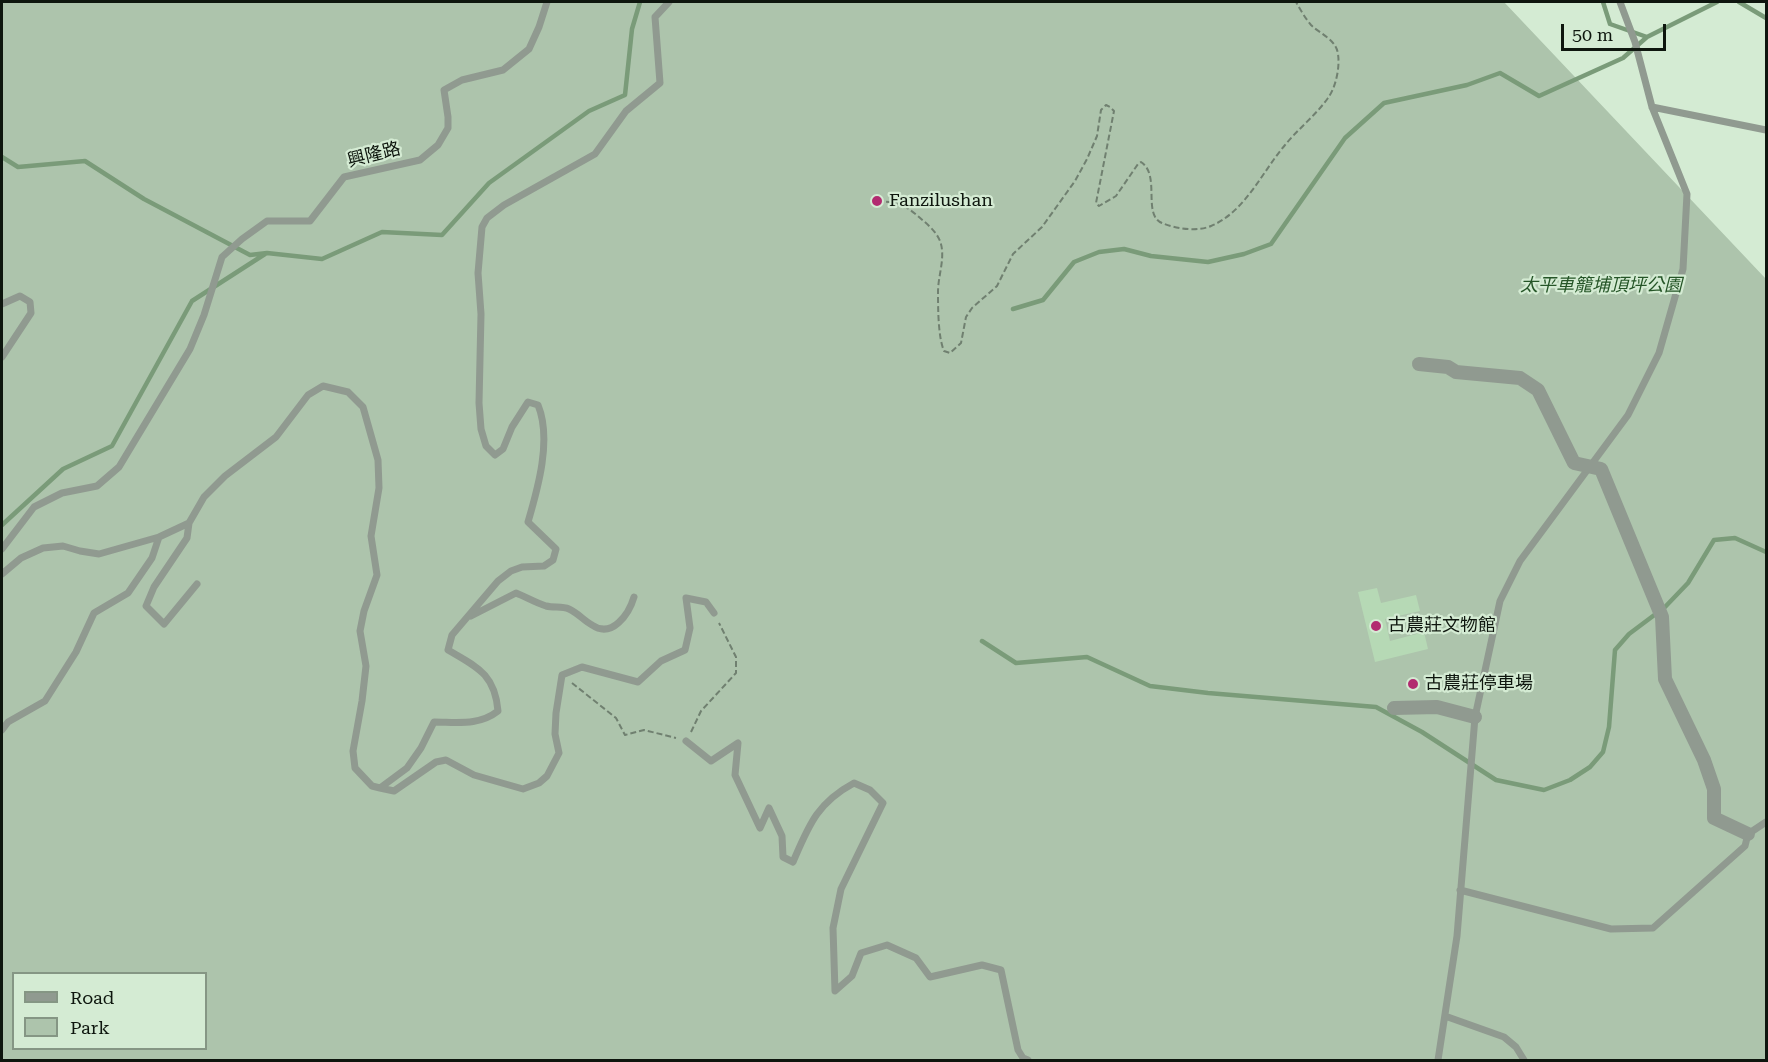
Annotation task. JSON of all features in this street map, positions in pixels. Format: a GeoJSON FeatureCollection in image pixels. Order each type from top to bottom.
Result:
{"type":"FeatureCollection","features":[{"type":"Feature","properties":{"kind":"street"},"geometry":{"type":"LineString","coordinates":[[1419,364],[1448,368],[1455,372],[1520,378],[1538,390],[1574,463],[1601,469],[1662,617],[1665,679],[1704,759],[1714,789],[1714,818],[1748,834]]}},
{"type":"Feature","properties":{"kind":"street"},"geometry":{"type":"LineString","coordinates":[[1394,708],[1437,707],[1475,717]]}},
{"type":"Feature","properties":{"kind":"lane","name":"興隆路"},"geometry":{"type":"LineString","coordinates":[[2,549],[34,507],[62,493],[97,486],[119,467],[190,349],[208,304],[222,258],[242,239],[267,221],[310,221],[344,177],[420,160],[438,145],[448,128],[444,90],[462,80],[503,70],[529,49],[547,2]]}},
{"type":"Feature","properties":{"kind":"lane"},"geometry":{"type":"LineString","coordinates":[[380,788],[407,768],[421,748],[434,722],[473,723],[488,718],[498,711],[497,695],[490,679],[476,666],[448,650],[452,634],[498,581],[522,567],[544,566],[553,560],[556,549],[528,522],[534,503],[542,454],[543,417],[538,405],[528,402],[512,427],[503,448],[495,455],[486,446],[481,429],[478,403],[481,314],[478,273],[482,227],[487,218],[504,205],[594,154],[626,111],[660,83],[655,17],[669,2]]}},
{"type":"Feature","properties":{"kind":"lane"},"geometry":{"type":"LineString","coordinates":[[1438,1060],[1457,936],[1475,717],[1500,601],[1520,561],[1628,415],[1659,353],[1683,268],[1687,194],[1652,107],[1635,42],[1620,2]]}},
{"type":"Feature","properties":{"kind":"lane"},"geometry":{"type":"LineString","coordinates":[[1652,107],[1767,130]]}},
{"type":"Feature","properties":{"kind":"lane"},"geometry":{"type":"LineString","coordinates":[[2,304],[20,296],[30,302],[31,313],[2,357]]}},
{"type":"Feature","properties":{"kind":"lane"},"geometry":{"type":"LineString","coordinates":[[197,584],[164,624],[146,606],[154,587],[187,538],[189,523],[204,497],[225,476],[276,437],[308,395],[323,386],[348,393],[363,407],[378,460],[379,489],[371,536],[378,574],[364,611],[360,631],[366,666],[353,751],[355,768],[372,786],[394,791],[436,762],[446,760],[474,775],[523,789],[539,783],[547,776],[559,753],[555,734],[562,675],[582,667],[638,682],[661,662],[685,650],[690,628],[686,598],[706,602],[714,613]]}},
{"type":"Feature","properties":{"kind":"lane"},"geometry":{"type":"LineString","coordinates":[[2,574],[21,558],[43,548],[63,546],[99,554],[159,537],[189,523]]}},
{"type":"Feature","properties":{"kind":"lane"},"geometry":{"type":"LineString","coordinates":[[2,730],[8,722],[45,701],[76,652],[94,613],[128,593],[152,558],[159,537]]}},
{"type":"Feature","properties":{"kind":"lane"},"geometry":{"type":"LineString","coordinates":[[468,617],[516,593],[547,606],[566,608],[581,615],[593,626],[609,628],[624,619],[631,609],[634,597]]}},
{"type":"Feature","properties":{"kind":"lane"},"geometry":{"type":"LineString","coordinates":[[686,741],[711,761],[738,743],[735,775],[760,828],[769,808],[782,836],[783,857],[794,862],[819,809],[838,792],[854,783],[870,790],[883,803],[841,889],[832,928],[835,991],[852,976],[861,953],[886,945],[916,958],[930,977],[982,965],[1001,970],[1018,1050],[1023,1058],[1028,1060]]}},
{"type":"Feature","properties":{"kind":"lane"},"geometry":{"type":"LineString","coordinates":[[1460,890],[1611,929],[1653,928],[1745,846],[1748,834],[1767,822]]}},
{"type":"Feature","properties":{"kind":"lane"},"geometry":{"type":"LineString","coordinates":[[1445,1017],[1504,1038],[1516,1047],[1524,1060]]}},
{"type":"Feature","properties":{"kind":"path"},"geometry":{"type":"LineString","coordinates":[[877,201],[895,202],[908,208],[931,228],[939,240],[942,251],[938,292],[941,342],[944,351],[950,353],[961,344],[966,317],[972,308],[997,286],[1012,254],[1042,226],[1070,189],[1097,136],[1101,110],[1106,105],[1110,106],[1113,111],[1096,203],[1099,206],[1116,196],[1141,162],[1148,170],[1153,214],[1159,222],[1196,230],[1224,219],[1237,208],[1283,147],[1328,98],[1334,86],[1338,51],[1332,42],[1311,25],[1296,2]]}},
{"type":"Feature","properties":{"kind":"path"},"geometry":{"type":"LineString","coordinates":[[562,675],[616,718],[625,735],[644,730],[686,741],[701,711],[736,673],[736,657],[714,613]]}},
{"type":"Feature","properties":{"kind":"green space","name":"太平車籠埔頂坪公園"},"geometry":{"type":"Polygon","coordinates":[[[2,2],[1504,2],[1766,279],[1766,1060],[2,1060],[2,2]]]}},
{"type":"Feature","properties":{"kind":"building","name":"古農莊文物館"},"geometry":{"type":"Polygon","coordinates":[[[1377,588],[1381,603],[1416,595],[1420,611],[1385,619],[1390,641],[1424,632],[1428,649],[1375,662],[1358,592],[1377,588]]]}},
{"type":"Feature","properties":{"kind":"waterway"},"geometry":{"type":"LineString","coordinates":[[2,157],[18,167],[85,161],[144,199],[250,255],[267,253],[322,259],[382,232],[442,235],[489,183],[589,111],[625,95],[632,29],[640,2]]}},
{"type":"Feature","properties":{"kind":"waterway"},"geometry":{"type":"LineString","coordinates":[[1603,2],[1610,24],[1647,37],[1717,2]]}},
{"type":"Feature","properties":{"kind":"waterway"},"geometry":{"type":"LineString","coordinates":[[1739,2],[1766,18]]}},
{"type":"Feature","properties":{"kind":"waterway"},"geometry":{"type":"LineString","coordinates":[[1013,309],[1043,300],[1074,262],[1099,252],[1124,249],[1151,256],[1208,262],[1244,254],[1271,244],[1345,138],[1384,103],[1467,85],[1500,73],[1539,96],[1623,58],[1647,37]]}},
{"type":"Feature","properties":{"kind":"waterway"},"geometry":{"type":"LineString","coordinates":[[2,525],[63,469],[112,446],[192,301],[265,254]]}},
{"type":"Feature","properties":{"kind":"waterway"},"geometry":{"type":"LineString","coordinates":[[982,641],[1016,663],[1087,657],[1150,686],[1376,707],[1422,732],[1496,780],[1544,790],[1570,780],[1590,767],[1603,752],[1609,727],[1615,650],[1629,634],[1665,607],[1688,583],[1714,540],[1735,538],[1766,552]]}},
{"type":"Feature","properties":{"kind":"place","name":"Fanzilushan"},"geometry":{"type":"Point","coordinates":[877,201]}},
{"type":"Feature","properties":{"kind":"place","name":"古農莊文物館"},"geometry":{"type":"Point","coordinates":[1376,626]}},
{"type":"Feature","properties":{"kind":"place","name":"古農莊停車場"},"geometry":{"type":"Point","coordinates":[1413,684]}}]}
